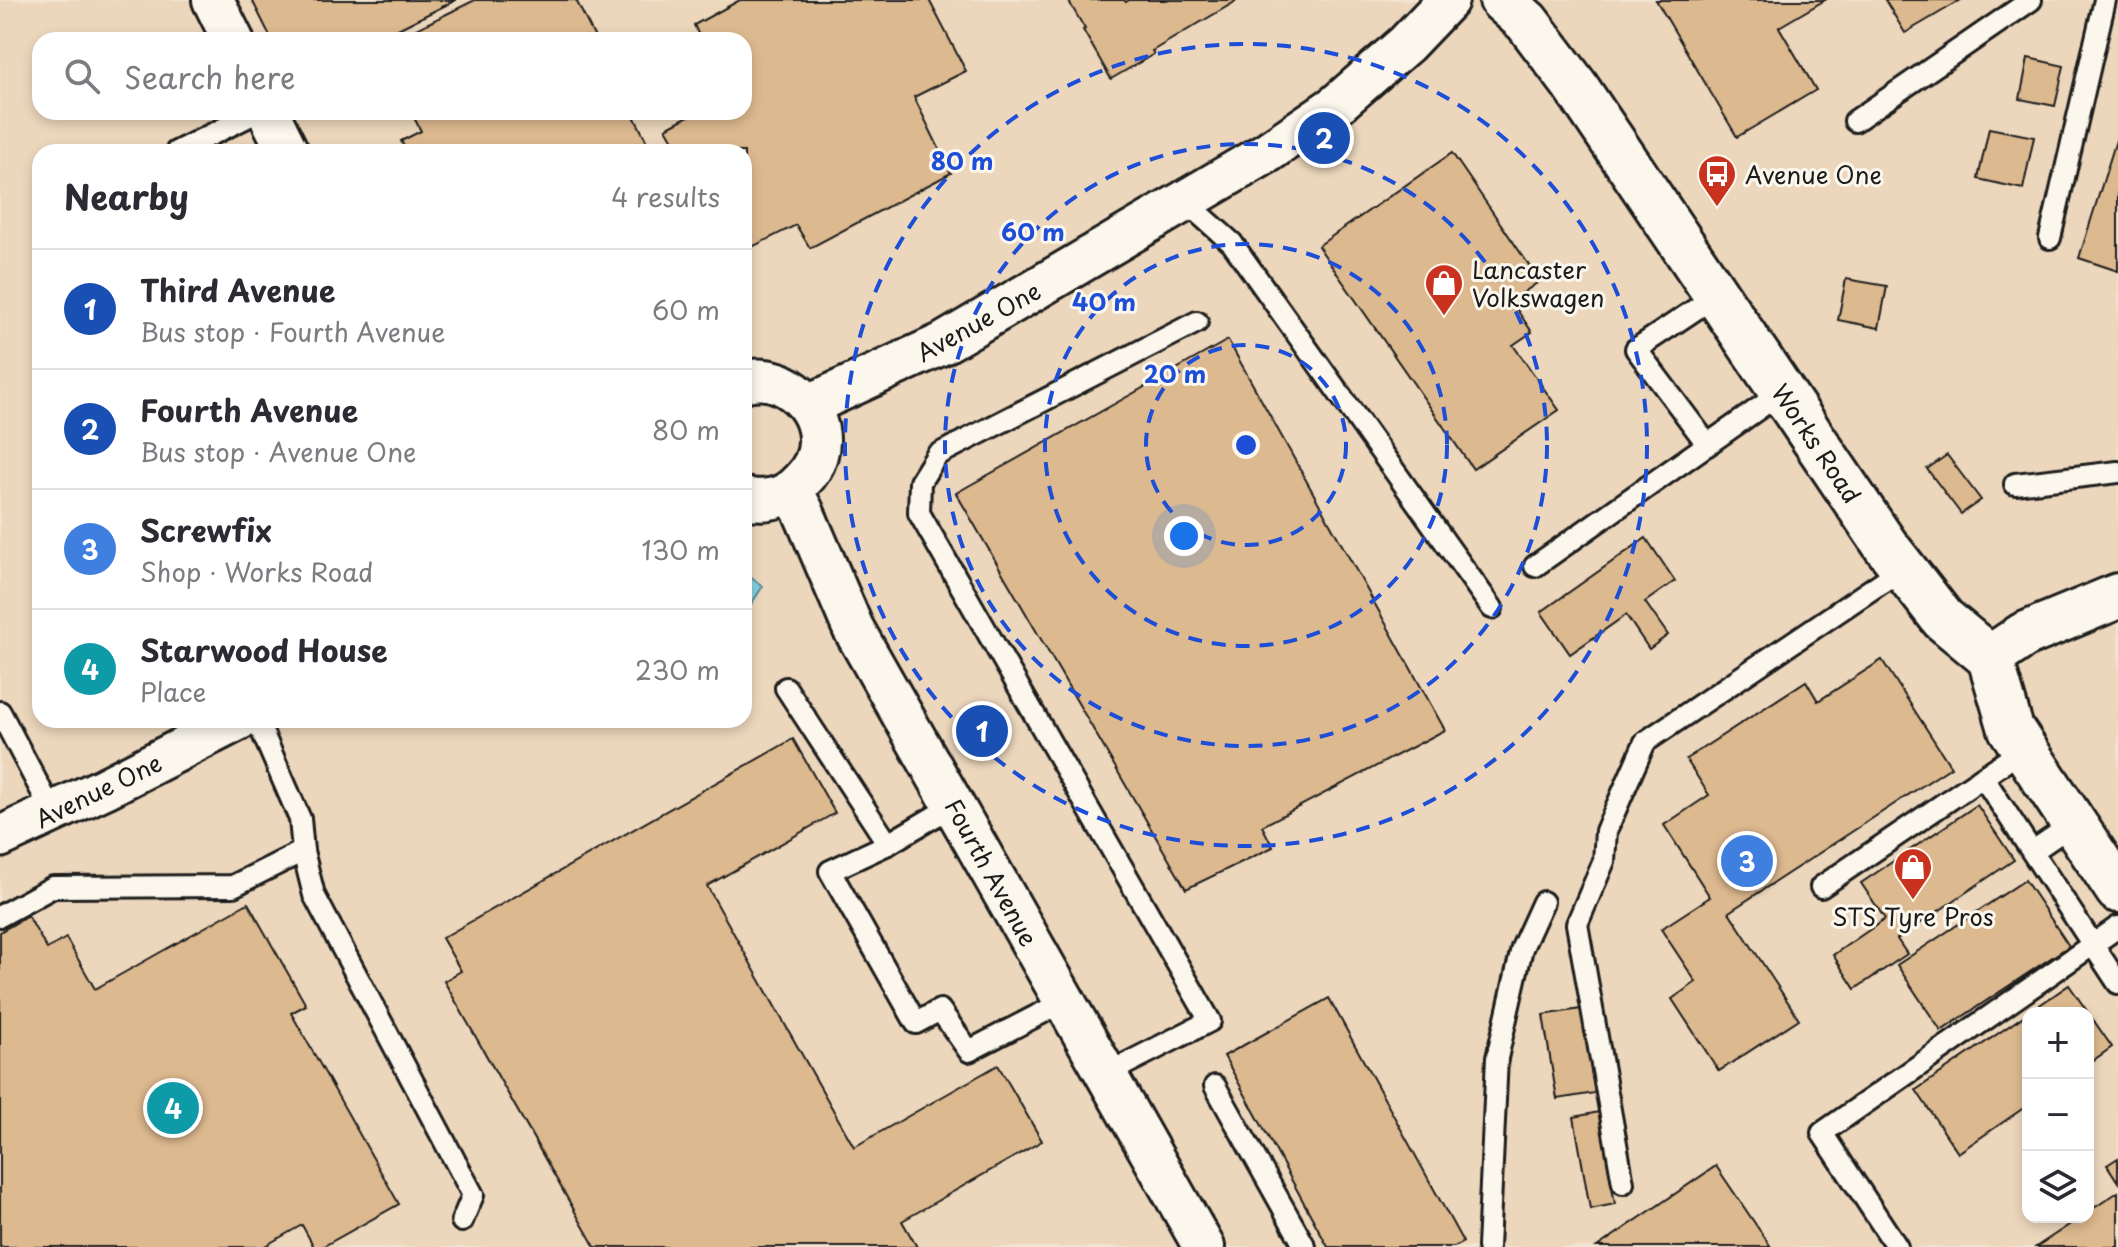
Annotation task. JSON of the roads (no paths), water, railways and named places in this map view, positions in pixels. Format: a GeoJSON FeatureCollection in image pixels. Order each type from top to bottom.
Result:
{"type":"FeatureCollection","features":[{"type":"Feature","properties":{"kind":"street"},"geometry":{"type":"LineString","coordinates":[[213,0],[229,32]]}},
{"type":"Feature","properties":{"kind":"street","name":"Avenue One"},"geometry":{"type":"LineString","coordinates":[[809,405],[942,344],[1268,152],[1335,106],[1406,44],[1448,0]]}},
{"type":"Feature","properties":{"kind":"street","name":"Works Road"},"geometry":{"type":"LineString","coordinates":[[1502,0],[1527,22],[1576,87],[1886,546],[1943,619],[1990,658]]}},
{"type":"Feature","properties":{"kind":"street"},"geometry":{"type":"LineString","coordinates":[[272,120],[284,144]]}},
{"type":"Feature","properties":{"kind":"street"},"geometry":{"type":"LineString","coordinates":[[752,380],[773,381],[793,390],[809,405],[818,427],[819,451],[809,474],[792,491],[769,499],[752,498]]}},
{"type":"Feature","properties":{"kind":"street","name":"Fourth Avenue"},"geometry":{"type":"LineString","coordinates":[[792,491],[853,628],[1204,1247]]}},
{"type":"Feature","properties":{"kind":"street"},"geometry":{"type":"LineString","coordinates":[[2118,596],[2024,635],[1990,658],[2011,729],[2118,890]]}},
{"type":"Feature","properties":{"kind":"street","name":"Avenue One"},"geometry":{"type":"LineString","coordinates":[[0,837],[222,728]]}},
{"type":"Feature","properties":{"kind":"lane"},"geometry":{"type":"LineString","coordinates":[[1855,121],[2031,0]]}},
{"type":"Feature","properties":{"kind":"lane"},"geometry":{"type":"LineString","coordinates":[[2050,238],[2105,0]]}},
{"type":"Feature","properties":{"kind":"lane"},"geometry":{"type":"LineString","coordinates":[[192,144],[241,120]]}},
{"type":"Feature","properties":{"kind":"lane"},"geometry":{"type":"LineString","coordinates":[[1185,201],[1232,243],[1492,608]]}},
{"type":"Feature","properties":{"kind":"lane"},"geometry":{"type":"LineString","coordinates":[[1708,445],[1636,349],[1717,295]]}},
{"type":"Feature","properties":{"kind":"lane"},"geometry":{"type":"LineString","coordinates":[[1106,1074],[1210,1021],[919,513],[920,482],[937,455],[1197,322]]}},
{"type":"Feature","properties":{"kind":"lane"},"geometry":{"type":"LineString","coordinates":[[1535,566],[1782,392]]}},
{"type":"Feature","properties":{"kind":"lane"},"geometry":{"type":"LineString","coordinates":[[2015,484],[2118,472]]}},
{"type":"Feature","properties":{"kind":"lane"},"geometry":{"type":"LineString","coordinates":[[1623,1183],[1577,924],[1604,861],[1606,831],[1645,742],[1903,568]]}},
{"type":"Feature","properties":{"kind":"lane"},"geometry":{"type":"LineString","coordinates":[[786,688],[888,844]]}},
{"type":"Feature","properties":{"kind":"lane"},"geometry":{"type":"LineString","coordinates":[[0,712],[53,813]]}},
{"type":"Feature","properties":{"kind":"lane"},"geometry":{"type":"LineString","coordinates":[[260,728],[300,819],[303,851],[314,895],[473,1195],[462,1221]]}},
{"type":"Feature","properties":{"kind":"lane"},"geometry":{"type":"LineString","coordinates":[[1821,887],[2024,749]]}},
{"type":"Feature","properties":{"kind":"lane"},"geometry":{"type":"LineString","coordinates":[[1983,777],[2118,983]]}},
{"type":"Feature","properties":{"kind":"lane"},"geometry":{"type":"LineString","coordinates":[[954,805],[888,844],[830,871],[916,1023],[940,1010],[969,1051],[1065,1001]]}},
{"type":"Feature","properties":{"kind":"lane"},"geometry":{"type":"LineString","coordinates":[[2033,851],[2074,823]]}},
{"type":"Feature","properties":{"kind":"lane"},"geometry":{"type":"LineString","coordinates":[[0,916],[53,887],[233,886],[303,851]]}},
{"type":"Feature","properties":{"kind":"lane"},"geometry":{"type":"LineString","coordinates":[[1488,1247],[1497,1058],[1522,948],[1543,902]]}},
{"type":"Feature","properties":{"kind":"lane"},"geometry":{"type":"LineString","coordinates":[[1897,1247],[1822,1133],[2118,927]]}},
{"type":"Feature","properties":{"kind":"lane"},"geometry":{"type":"LineString","coordinates":[[1215,1086],[1305,1247]]}},
{"type":"Feature","properties":{"kind":"water"},"geometry":{"type":"Polygon","coordinates":[[[752,578],[763,586],[752,603],[752,578]]]}},
{"type":"Feature","properties":{"kind":"place","name":"Fourth Avenue"},"geometry":{"type":"Point","coordinates":[1324,138]}},
{"type":"Feature","properties":{"kind":"place","name":"Avenue One"},"geometry":{"type":"Point","coordinates":[1717,208]}},
{"type":"Feature","properties":{"kind":"place","name":"Lancaster Volkswagen"},"geometry":{"type":"Point","coordinates":[1444,317]}},
{"type":"Feature","properties":{"kind":"place","name":"Third Avenue"},"geometry":{"type":"Point","coordinates":[982,731]}},
{"type":"Feature","properties":{"kind":"place","name":"Screwfix"},"geometry":{"type":"Point","coordinates":[1747,861]}},
{"type":"Feature","properties":{"kind":"place","name":"STS Tyre Pros"},"geometry":{"type":"Point","coordinates":[1913,901]}},
{"type":"Feature","properties":{"kind":"place","name":"Starwood House"},"geometry":{"type":"Point","coordinates":[173,1108]}}]}
